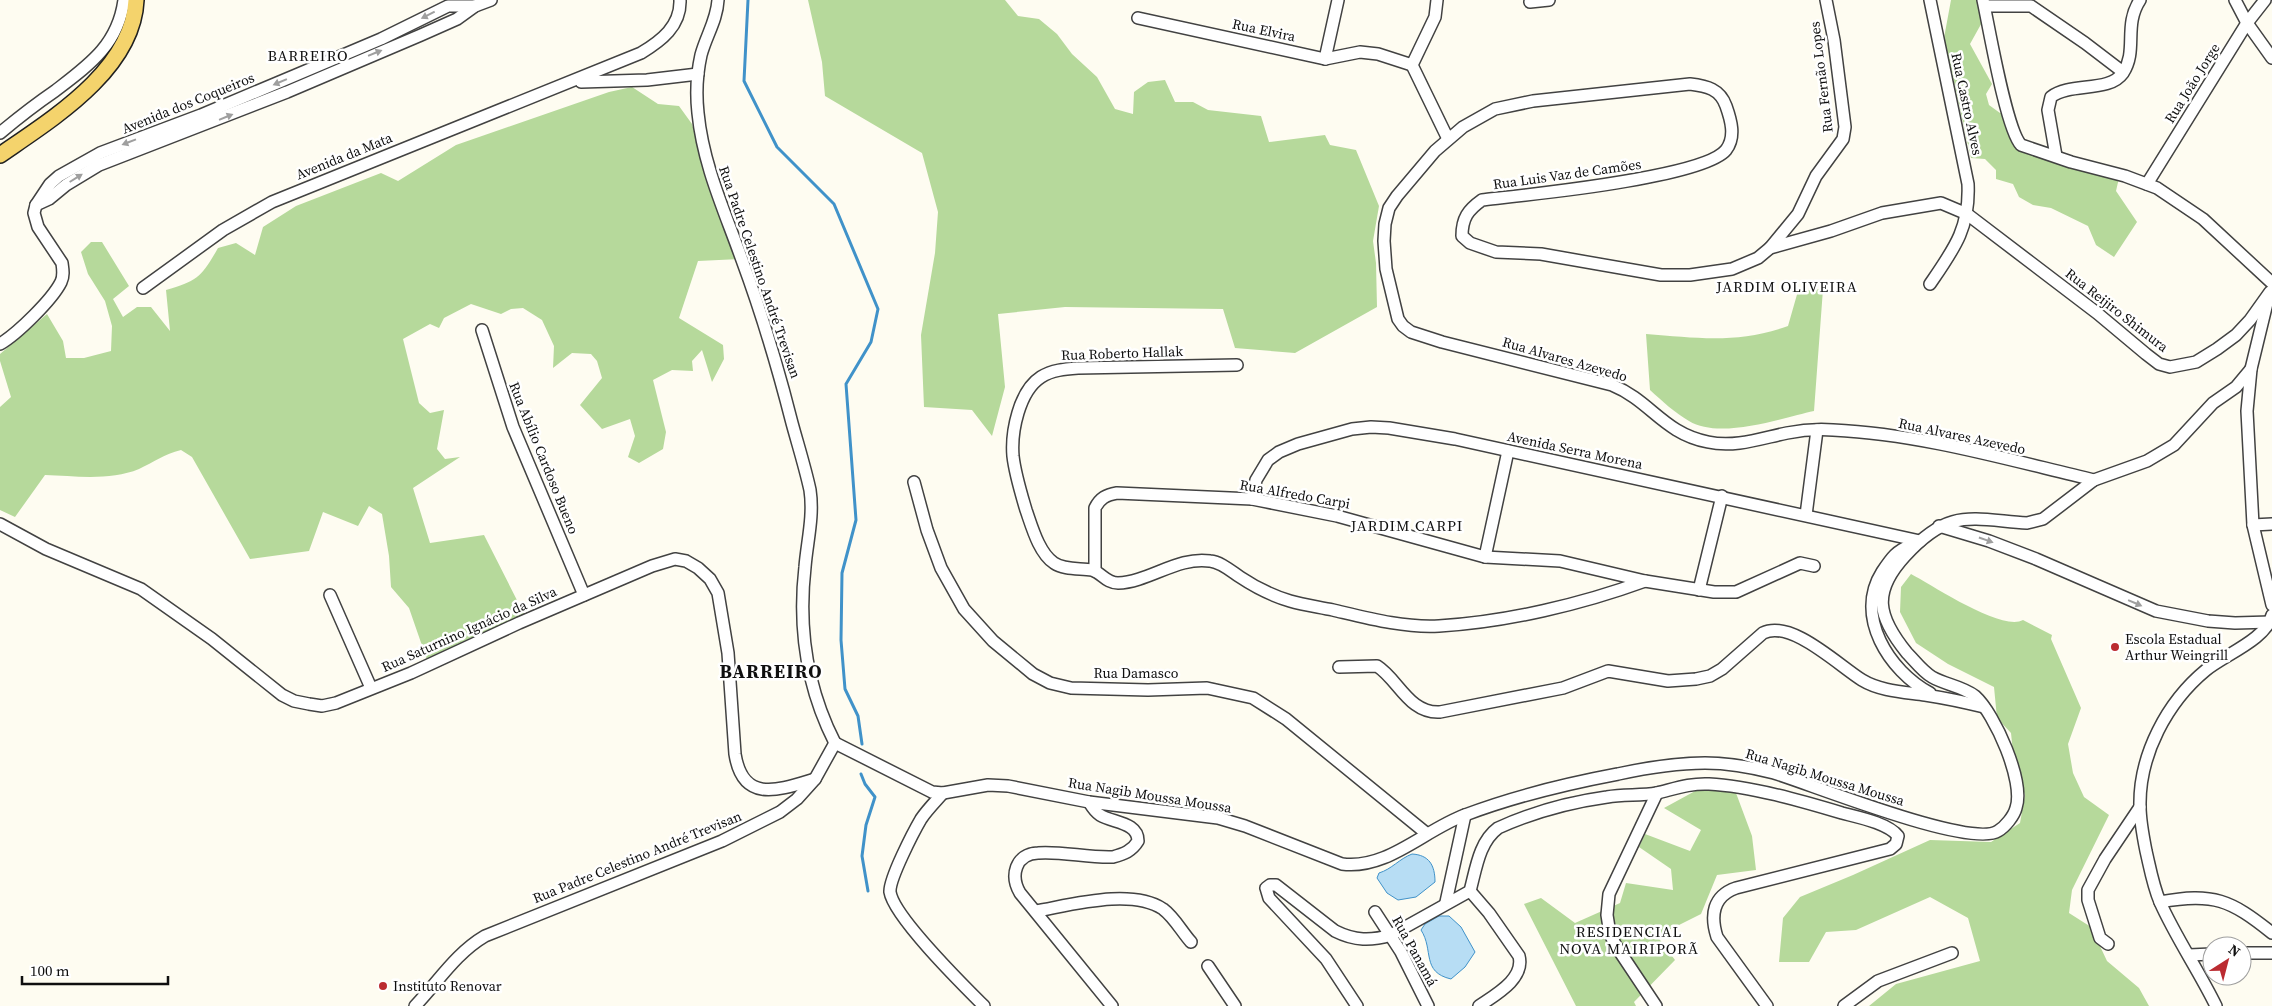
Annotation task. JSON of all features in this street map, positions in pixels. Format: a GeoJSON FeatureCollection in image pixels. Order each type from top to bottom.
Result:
{"type":"FeatureCollection","features":[{"type":"Feature","properties":{"kind":"main road"},"geometry":{"type":"LineString","coordinates":[[0,155],[76,99],[106,69],[122,47],[131,28],[136,0]]}},
{"type":"Feature","properties":{"kind":"street"},"geometry":{"type":"LineString","coordinates":[[0,132],[89,65],[104,49],[116,31],[122,14],[124,0]]}},
{"type":"Feature","properties":{"kind":"street","name":"Avenida dos Coqueiros"},"geometry":{"type":"LineString","coordinates":[[36,205],[49,199],[66,185],[100,166],[278,96],[457,19],[475,6],[491,0]]}},
{"type":"Feature","properties":{"kind":"street","name":"Avenida da Mata"},"geometry":{"type":"LineString","coordinates":[[143,288],[223,230],[272,202],[641,53],[669,33],[676,20],[680,0]]}},
{"type":"Feature","properties":{"kind":"street"},"geometry":{"type":"LineString","coordinates":[[698,74],[701,56],[716,16],[718,0]]}},
{"type":"Feature","properties":{"kind":"street"},"geometry":{"type":"LineString","coordinates":[[1338,0],[1325,59],[1360,52],[1378,54],[1412,65],[1448,139]]}},
{"type":"Feature","properties":{"kind":"street"},"geometry":{"type":"LineString","coordinates":[[1412,65],[1435,17],[1437,0]]}},
{"type":"Feature","properties":{"kind":"street"},"geometry":{"type":"LineString","coordinates":[[1530,2],[1549,0]]}},
{"type":"Feature","properties":{"kind":"street","name":"Rua Fernão Lopes"},"geometry":{"type":"LineString","coordinates":[[1770,248],[1798,214],[1816,176],[1844,139],[1844,117],[1834,40],[1826,0]]}},
{"type":"Feature","properties":{"kind":"street","name":"Rua Castro Alves"},"geometry":{"type":"LineString","coordinates":[[1930,0],[1968,184],[1967,214],[1963,229],[1952,251],[1930,284]]}},
{"type":"Feature","properties":{"kind":"street"},"geometry":{"type":"LineString","coordinates":[[2056,156],[2048,110],[2051,97],[2063,90],[2116,80],[2123,72],[2130,56],[2132,17],[2140,0]]}},
{"type":"Feature","properties":{"kind":"street"},"geometry":{"type":"LineString","coordinates":[[2235,0],[2247,23],[2272,58]]}},
{"type":"Feature","properties":{"kind":"street","name":"Rua João Jorge"},"geometry":{"type":"LineString","coordinates":[[2148,184],[2247,23],[2265,0]]}},
{"type":"Feature","properties":{"kind":"street"},"geometry":{"type":"LineString","coordinates":[[444,3],[457,19]]}},
{"type":"Feature","properties":{"kind":"street","name":"Avenida dos Coqueiros"},"geometry":{"type":"LineString","coordinates":[[36,205],[50,184],[85,160],[201,115],[381,39],[444,3],[475,6]]}},
{"type":"Feature","properties":{"kind":"street"},"geometry":{"type":"LineString","coordinates":[[2123,72],[2085,42],[2031,6],[1984,3],[2016,138],[2021,145],[2148,184],[2170,196],[2203,219],[2271,287],[2251,369],[2247,411],[2253,525],[2272,605]]}},
{"type":"Feature","properties":{"kind":"street","name":"Rua Elvira"},"geometry":{"type":"LineString","coordinates":[[1138,18],[1325,59]]}},
{"type":"Feature","properties":{"kind":"street","name":"Avenida da Mata"},"geometry":{"type":"LineString","coordinates":[[573,82],[647,80],[698,74]]}},
{"type":"Feature","properties":{"kind":"street","name":"Rua Padre Celestino André Trevisan"},"geometry":{"type":"LineString","coordinates":[[415,1006],[459,956],[472,944],[485,936],[722,841],[780,812],[797,799],[815,779],[834,743],[824,721],[809,673],[805,651],[803,591],[810,525],[810,491],[771,344],[742,259],[722,210],[704,153],[697,111],[698,74]]}},
{"type":"Feature","properties":{"kind":"street","name":"Rua Luis Vaz de Camões"},"geometry":{"type":"LineString","coordinates":[[1448,139],[1479,117],[1513,104],[1690,84],[1706,86],[1720,94],[1730,118],[1732,134],[1730,143],[1725,151],[1717,156],[1686,168],[1648,178],[1482,200],[1472,208],[1462,221],[1462,236],[1470,243],[1496,252],[1541,254],[1661,274],[1690,275],[1732,269],[1758,258],[1770,248],[1831,231],[1882,213],[1941,203],[1967,214]]}},
{"type":"Feature","properties":{"kind":"street","name":"Rua Alvares Azevedo"},"geometry":{"type":"LineString","coordinates":[[1448,139],[1396,196],[1389,208],[1385,224],[1386,269],[1393,301],[1398,319],[1411,332],[1442,342],[1612,385],[1635,397],[1657,417],[1680,433],[1710,443],[1728,444],[1789,432],[1817,430],[1887,436],[1959,448],[2094,480]]}},
{"type":"Feature","properties":{"kind":"street"},"geometry":{"type":"LineString","coordinates":[[0,344],[32,316],[52,294],[63,276],[62,263],[38,227],[34,213],[36,205]]}},
{"type":"Feature","properties":{"kind":"street","name":"Rua Reijiro Shimura"},"geometry":{"type":"LineString","coordinates":[[1967,214],[2097,313],[2159,364],[2170,367],[2196,362],[2218,349],[2236,335],[2250,320],[2271,287]]}},
{"type":"Feature","properties":{"kind":"street","name":"Rua Abílio Cardoso Bueno"},"geometry":{"type":"LineString","coordinates":[[482,330],[513,427],[584,595]]}},
{"type":"Feature","properties":{"kind":"street","name":"Rua Roberto Hallak"},"geometry":{"type":"LineString","coordinates":[[1095,571],[1059,566],[1047,556],[1041,546],[1021,493],[1013,455],[1013,439],[1022,402],[1028,390],[1040,377],[1056,370],[1087,367],[1237,365]]}},
{"type":"Feature","properties":{"kind":"street","name":"Rua Nagib Moussa Moussa"},"geometry":{"type":"LineString","coordinates":[[834,743],[920,788],[943,793],[971,787],[1008,786],[1089,802],[1218,818],[1253,829],[1342,864],[1356,866],[1377,861],[1426,833],[1465,814],[1530,792],[1659,766],[1692,763],[1730,764],[1774,773],[1822,791],[1944,828],[1970,835],[1987,836],[1998,832],[2007,823],[2016,809],[2018,791],[2003,742],[1986,708],[1965,689],[1929,675],[1898,641],[1883,612],[1881,599],[1884,584],[1894,569],[1919,541],[1939,526],[1970,518],[2035,522],[2043,519],[2094,480],[2147,461],[2174,445],[2213,402],[2236,387],[2251,369]]}},
{"type":"Feature","properties":{"kind":"street","name":"Avenida Serra Morena"},"geometry":{"type":"LineString","coordinates":[[1252,499],[1261,470],[1268,460],[1279,452],[1298,444],[1352,429],[1389,428],[1722,496],[1919,541]]}},
{"type":"Feature","properties":{"kind":"street"},"geometry":{"type":"LineString","coordinates":[[1806,515],[1817,430]]}},
{"type":"Feature","properties":{"kind":"street"},"geometry":{"type":"LineString","coordinates":[[1485,557],[1508,451]]}},
{"type":"Feature","properties":{"kind":"street","name":"Rua Damasco"},"geometry":{"type":"LineString","coordinates":[[914,482],[927,530],[941,568],[964,609],[993,641],[1033,674],[1050,683],[1071,688],[1148,690],[1207,688],[1253,698],[1286,719],[1426,833]]}},
{"type":"Feature","properties":{"kind":"street","name":"Rua Alfredo Carpi"},"geometry":{"type":"LineString","coordinates":[[1095,571],[1095,508],[1099,500],[1107,494],[1117,493],[1197,495],[1252,499],[1337,516],[1485,557],[1560,561],[1645,580],[1724,594],[1736,592],[1792,566],[1800,564],[1814,566]]}},
{"type":"Feature","properties":{"kind":"street"},"geometry":{"type":"LineString","coordinates":[[1699,590],[1722,496]]}},
{"type":"Feature","properties":{"kind":"street","name":"Rua Saturnino Ignácio da Silva"},"geometry":{"type":"LineString","coordinates":[[0,524],[46,549],[141,589],[172,610],[267,684],[294,702],[322,706],[336,703],[410,673],[652,566],[675,559],[686,561],[698,568],[710,579],[718,593],[731,684],[735,754],[737,768],[742,778],[750,785],[762,790],[776,790],[815,779]]}},
{"type":"Feature","properties":{"kind":"street"},"geometry":{"type":"LineString","coordinates":[[2253,525],[2272,524]]}},
{"type":"Feature","properties":{"kind":"street"},"geometry":{"type":"LineString","coordinates":[[1939,526],[1989,541],[2044,562],[2156,611],[2176,617],[2235,623],[2271,619]]}},
{"type":"Feature","properties":{"kind":"street"},"geometry":{"type":"LineString","coordinates":[[1919,541],[1898,551],[1888,563],[1874,584],[1871,605],[1875,626],[1885,651],[1916,685],[1938,697]]}},
{"type":"Feature","properties":{"kind":"street"},"geometry":{"type":"LineString","coordinates":[[1095,571],[1108,581],[1117,583],[1129,582],[1186,563],[1208,560],[1225,567],[1270,593],[1290,601],[1368,618],[1438,626],[1518,615],[1571,605],[1604,596],[1645,580]]}},
{"type":"Feature","properties":{"kind":"street"},"geometry":{"type":"LineString","coordinates":[[330,594],[372,688]]}},
{"type":"Feature","properties":{"kind":"street"},"geometry":{"type":"LineString","coordinates":[[2216,1006],[2160,902],[2151,874],[2140,806],[2143,772],[2157,734],[2180,696],[2196,678],[2214,664],[2262,633],[2271,619]]}},
{"type":"Feature","properties":{"kind":"street"},"geometry":{"type":"LineString","coordinates":[[1339,667],[1377,666],[1416,705],[1432,713],[1563,688],[1608,671],[1668,681],[1710,676],[1722,669],[1771,629],[1781,630],[1794,635],[1874,686],[1938,697],[1986,708]]}},
{"type":"Feature","properties":{"kind":"street"},"geometry":{"type":"LineString","coordinates":[[1356,1006],[1326,960],[1269,898],[1266,888],[1270,885],[1276,885],[1345,936],[1370,940],[1391,935],[1446,902],[1470,891],[1484,842],[1489,834],[1511,822],[1607,797],[1656,793],[1692,784],[1708,784],[1737,787],[1821,806],[1873,822],[1893,831],[1898,839],[1896,844],[1890,849],[1736,888],[1721,896],[1713,912],[1713,924],[1717,937],[1767,1006]]}},
{"type":"Feature","properties":{"kind":"street"},"geometry":{"type":"LineString","coordinates":[[943,793],[921,819],[897,868],[890,891],[893,900],[905,919],[948,971],[984,1006]]}},
{"type":"Feature","properties":{"kind":"street"},"geometry":{"type":"LineString","coordinates":[[1656,793],[1609,894],[1607,915],[1610,934],[1616,946],[1656,1006]]}},
{"type":"Feature","properties":{"kind":"street"},"geometry":{"type":"LineString","coordinates":[[1089,802],[1100,815],[1130,827],[1138,836],[1138,841],[1130,850],[1113,857],[1036,852],[1021,860],[1016,867],[1016,885],[1112,1006]]}},
{"type":"Feature","properties":{"kind":"street"},"geometry":{"type":"LineString","coordinates":[[2108,944],[2100,938],[2088,900],[2088,890],[2105,859],[2140,806]]}},
{"type":"Feature","properties":{"kind":"street"},"geometry":{"type":"LineString","coordinates":[[1446,902],[1465,814]]}},
{"type":"Feature","properties":{"kind":"street"},"geometry":{"type":"LineString","coordinates":[[1470,891],[1489,912],[1519,956],[1521,964],[1514,978],[1478,1006]]}},
{"type":"Feature","properties":{"kind":"street"},"geometry":{"type":"LineString","coordinates":[[2160,902],[2195,897],[2224,901],[2244,911],[2272,933]]}},
{"type":"Feature","properties":{"kind":"street"},"geometry":{"type":"LineString","coordinates":[[1036,911],[1098,900],[1142,902],[1164,910],[1191,942]]}},
{"type":"Feature","properties":{"kind":"street","name":"Rua Panamá"},"geometry":{"type":"LineString","coordinates":[[1375,912],[1391,935],[1428,1006]]}},
{"type":"Feature","properties":{"kind":"street"},"geometry":{"type":"LineString","coordinates":[[1844,1006],[1878,981],[1952,953]]}},
{"type":"Feature","properties":{"kind":"street"},"geometry":{"type":"LineString","coordinates":[[2252,953],[2272,953]]}},
{"type":"Feature","properties":{"kind":"street"},"geometry":{"type":"LineString","coordinates":[[2189,955],[2202,954]]}},
{"type":"Feature","properties":{"kind":"street"},"geometry":{"type":"LineString","coordinates":[[1208,966],[1235,1006]]}},
{"type":"Feature","properties":{"kind":"green space"},"geometry":{"type":"Polygon","coordinates":[[[808,0],[1005,0],[1018,16],[1039,19],[1057,34],[1072,54],[1097,77],[1115,109],[1133,114],[1134,92],[1148,82],[1165,80],[1175,102],[1193,102],[1208,110],[1261,116],[1269,142],[1325,135],[1330,145],[1356,150],[1379,206],[1373,241],[1376,263],[1377,307],[1295,353],[1235,348],[1223,309],[1065,307],[998,314],[1005,387],[992,436],[972,410],[924,407],[921,335],[935,253],[938,212],[922,153],[825,96],[822,62],[808,0]]]}},
{"type":"Feature","properties":{"kind":"green space"},"geometry":{"type":"Polygon","coordinates":[[[1951,0],[1981,0],[1985,17],[1970,44],[1992,84],[1986,94],[1989,105],[2000,113],[2006,112],[2015,139],[2119,178],[2116,191],[2137,222],[2114,257],[2096,245],[2088,226],[2051,208],[2033,205],[2019,197],[2013,184],[1996,179],[1996,170],[1985,159],[1971,158],[1944,38],[1951,0]]]}},
{"type":"Feature","properties":{"kind":"green space"},"geometry":{"type":"Polygon","coordinates":[[[632,87],[658,104],[679,106],[692,124],[707,177],[740,259],[698,261],[679,318],[723,345],[724,359],[712,382],[702,350],[692,361],[693,371],[672,370],[653,380],[666,432],[663,449],[639,463],[628,457],[635,436],[630,419],[602,429],[580,405],[602,378],[597,361],[591,354],[572,353],[553,368],[554,346],[542,320],[523,308],[511,309],[501,314],[471,304],[444,318],[439,328],[430,324],[403,339],[419,403],[430,413],[444,410],[437,449],[445,459],[460,457],[413,488],[430,543],[484,535],[524,614],[427,660],[409,608],[391,587],[389,556],[382,514],[369,506],[358,526],[323,512],[309,551],[250,559],[192,457],[181,450],[128,473],[92,477],[45,475],[15,517],[0,510],[0,407],[11,397],[0,361],[0,354],[47,314],[63,341],[66,358],[84,358],[111,351],[112,326],[105,301],[88,274],[81,252],[91,242],[102,242],[129,286],[113,299],[123,317],[137,307],[151,307],[170,331],[166,290],[185,284],[198,276],[208,265],[218,248],[236,243],[255,255],[263,227],[296,206],[381,173],[398,181],[456,145],[609,92],[632,87]]]}},
{"type":"Feature","properties":{"kind":"green space"},"geometry":{"type":"Polygon","coordinates":[[[1823,289],[1814,411],[1751,426],[1717,428],[1702,426],[1689,421],[1674,411],[1650,390],[1646,334],[1718,338],[1770,332],[1788,326],[1798,291],[1823,289]]]}},
{"type":"Feature","properties":{"kind":"green space"},"geometry":{"type":"Polygon","coordinates":[[[1911,574],[1984,614],[2013,622],[2023,620],[2052,635],[2051,639],[2081,708],[2068,744],[2073,773],[2084,797],[2109,815],[2072,890],[2069,913],[2091,927],[2107,961],[2139,988],[2149,1006],[1869,1006],[1896,984],[1980,961],[1968,918],[1930,897],[1856,930],[1826,932],[1809,962],[1779,962],[1783,918],[1800,897],[1930,840],[1991,842],[2020,823],[2025,795],[2014,762],[2011,733],[1997,718],[1994,687],[1948,664],[1916,643],[1900,612],[1901,587],[1911,574]]]}},
{"type":"Feature","properties":{"kind":"green space"},"geometry":{"type":"Polygon","coordinates":[[[1715,788],[1736,793],[1752,836],[1756,870],[1717,875],[1701,914],[1657,936],[1675,960],[1634,1002],[1636,1006],[1576,1006],[1524,904],[1541,898],[1575,923],[1620,903],[1626,883],[1673,890],[1671,869],[1639,847],[1645,834],[1690,851],[1701,830],[1664,808],[1697,790],[1715,788]]]}},
{"type":"Feature","properties":{"kind":"water"},"geometry":{"type":"Polygon","coordinates":[[[1412,854],[1423,856],[1430,862],[1434,871],[1435,882],[1416,897],[1398,900],[1387,893],[1377,878],[1379,873],[1412,854]]]}},
{"type":"Feature","properties":{"kind":"water"},"geometry":{"type":"Polygon","coordinates":[[[1439,916],[1449,916],[1461,927],[1475,952],[1465,967],[1451,979],[1435,971],[1421,930],[1425,924],[1439,916]]]}},
{"type":"Feature","properties":{"kind":"waterway"},"geometry":{"type":"LineString","coordinates":[[748,0],[744,81],[777,147],[834,204],[878,309],[871,342],[846,384],[856,520],[842,573],[841,640],[845,689],[858,716],[862,744]]}},
{"type":"Feature","properties":{"kind":"waterway"},"geometry":{"type":"LineString","coordinates":[[861,774],[865,784],[875,797],[866,825],[862,856],[868,891]]}},
{"type":"Feature","properties":{"kind":"place","name":"Escola Estadual Arthur Weingrill"},"geometry":{"type":"Point","coordinates":[2115,647]}},
{"type":"Feature","properties":{"kind":"place","name":"Instituto Renovar"},"geometry":{"type":"Point","coordinates":[383,986]}},
{"type":"Feature","properties":{"kind":"district","name":"BARREIRO"},"geometry":{"type":"Point","coordinates":[308,55]}},
{"type":"Feature","properties":{"kind":"district","name":"JARDIM OLIVEIRA"},"geometry":{"type":"Point","coordinates":[1787,286]}},
{"type":"Feature","properties":{"kind":"district","name":"JARDIM CARPI"},"geometry":{"type":"Point","coordinates":[1407,525]}},
{"type":"Feature","properties":{"kind":"district","name":"BARREIRO"},"geometry":{"type":"Point","coordinates":[771,671]}},
{"type":"Feature","properties":{"kind":"district","name":"RESIDENCIAL NOVA MAIRIPORÃ"},"geometry":{"type":"Point","coordinates":[1629,940]}}]}
